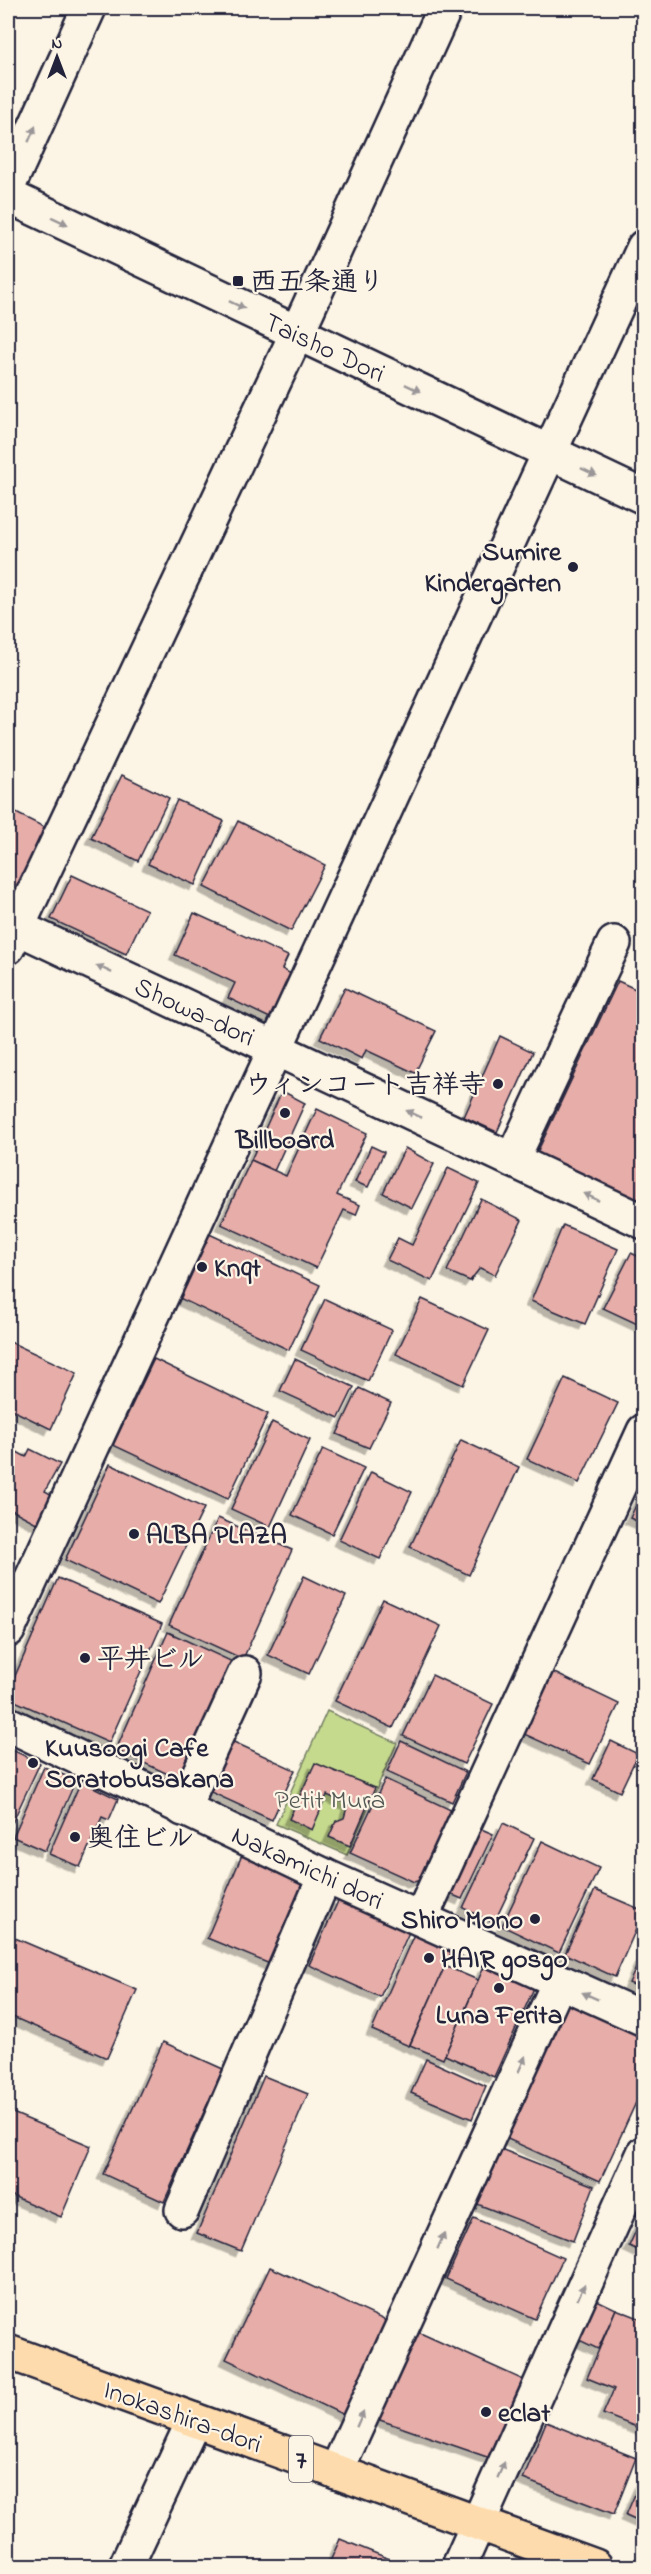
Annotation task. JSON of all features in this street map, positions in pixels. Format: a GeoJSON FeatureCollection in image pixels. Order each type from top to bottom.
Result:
{"type":"FeatureCollection","features":[{"type":"Feature","properties":{"kind":"main road","name":"Inokashira-dori"},"geometry":{"type":"LineString","coordinates":[[8,2352],[595,2566]]}},
{"type":"Feature","properties":{"kind":"street"},"geometry":{"type":"LineString","coordinates":[[8,187],[89,8]]}},
{"type":"Feature","properties":{"kind":"street"},"geometry":{"type":"LineString","coordinates":[[10,932],[297,333],[445,8]]}},
{"type":"Feature","properties":{"kind":"street","name":"Taisho Dori"},"geometry":{"type":"LineString","coordinates":[[8,196],[644,496]]}},
{"type":"Feature","properties":{"kind":"street"},"geometry":{"type":"LineString","coordinates":[[8,1630],[644,247]]}},
{"type":"Feature","properties":{"kind":"street","name":"Showa-dori"},"geometry":{"type":"LineString","coordinates":[[10,932],[275,1049],[644,1222]]}},
{"type":"Feature","properties":{"kind":"street"},"geometry":{"type":"LineString","coordinates":[[512,1160],[614,943]]}},
{"type":"Feature","properties":{"kind":"street"},"geometry":{"type":"LineString","coordinates":[[421,1918],[644,1431]]}},
{"type":"Feature","properties":{"kind":"street"},"geometry":{"type":"LineString","coordinates":[[183,1809],[245,1673]]}},
{"type":"Feature","properties":{"kind":"street","name":"Nakamichi dori"},"geometry":{"type":"LineString","coordinates":[[8,1724],[325,1876],[644,2019]]}},
{"type":"Feature","properties":{"kind":"street"},"geometry":{"type":"LineString","coordinates":[[182,2210],[325,1876]]}},
{"type":"Feature","properties":{"kind":"street"},"geometry":{"type":"LineString","coordinates":[[336,2472],[559,1982]]}},
{"type":"Feature","properties":{"kind":"street"},"geometry":{"type":"LineString","coordinates":[[459,2566],[644,2153]]}},
{"type":"Feature","properties":{"kind":"street"},"geometry":{"type":"LineString","coordinates":[[126,2566],[194,2420]]}},
{"type":"Feature","properties":{"kind":"green space","name":"Petit Mura"},"geometry":{"type":"Polygon","coordinates":[[[327,1711],[397,1743],[347,1855],[276,1824],[327,1711]]]}},
{"type":"Feature","properties":{"kind":"building"},"geometry":{"type":"Polygon","coordinates":[[[122,775],[169,798],[138,861],[91,838],[122,775]]]}},
{"type":"Feature","properties":{"kind":"building"},"geometry":{"type":"Polygon","coordinates":[[[177,800],[224,821],[195,885],[148,864],[177,800]]]}},
{"type":"Feature","properties":{"kind":"building"},"geometry":{"type":"Polygon","coordinates":[[[8,809],[50,830],[18,893],[8,888],[8,809]]]}},
{"type":"Feature","properties":{"kind":"building"},"geometry":{"type":"Polygon","coordinates":[[[238,821],[325,865],[291,931],[204,887],[238,821]]]}},
{"type":"Feature","properties":{"kind":"building"},"geometry":{"type":"Polygon","coordinates":[[[72,875],[147,910],[126,954],[51,919],[72,875]]]}},
{"type":"Feature","properties":{"kind":"building"},"geometry":{"type":"Polygon","coordinates":[[[194,913],[288,956],[282,969],[293,975],[272,1019],[228,998],[235,983],[175,955],[194,913]]]}},
{"type":"Feature","properties":{"kind":"building"},"geometry":{"type":"Polygon","coordinates":[[[618,981],[644,993],[644,1208],[535,1157],[618,981]]]}},
{"type":"Feature","properties":{"kind":"building"},"geometry":{"type":"Polygon","coordinates":[[[345,988],[436,1031],[415,1073],[366,1050],[362,1059],[320,1038],[345,988]]]}},
{"type":"Feature","properties":{"kind":"building","name":"ウィンコート吉祥寺"},"geometry":{"type":"Polygon","coordinates":[[[500,1036],[533,1052],[497,1132],[464,1117],[500,1036]]]}},
{"type":"Feature","properties":{"kind":"building"},"geometry":{"type":"Polygon","coordinates":[[[282,1091],[305,1103],[274,1171],[251,1160],[282,1091]]]}},
{"type":"Feature","properties":{"kind":"building"},"geometry":{"type":"Polygon","coordinates":[[[317,1109],[367,1133],[337,1195],[360,1205],[356,1215],[344,1210],[316,1268],[221,1224],[251,1160],[286,1176],[317,1109]]]}},
{"type":"Feature","properties":{"kind":"building"},"geometry":{"type":"Polygon","coordinates":[[[371,1146],[384,1152],[368,1187],[355,1182],[371,1146]]]}},
{"type":"Feature","properties":{"kind":"building"},"geometry":{"type":"Polygon","coordinates":[[[405,1148],[434,1164],[412,1208],[383,1193],[405,1148]]]}},
{"type":"Feature","properties":{"kind":"building"},"geometry":{"type":"Polygon","coordinates":[[[448,1168],[479,1183],[432,1281],[387,1260],[398,1238],[412,1245],[448,1168]]]}},
{"type":"Feature","properties":{"kind":"building"},"geometry":{"type":"Polygon","coordinates":[[[481,1199],[522,1220],[495,1275],[480,1268],[470,1281],[447,1271],[481,1199]]]}},
{"type":"Feature","properties":{"kind":"building"},"geometry":{"type":"Polygon","coordinates":[[[563,1225],[618,1249],[585,1324],[531,1301],[563,1225]]]}},
{"type":"Feature","properties":{"kind":"building"},"geometry":{"type":"Polygon","coordinates":[[[205,1232],[320,1285],[289,1350],[175,1296],[205,1232]]]}},
{"type":"Feature","properties":{"kind":"building"},"geometry":{"type":"Polygon","coordinates":[[[631,1253],[644,1259],[644,1327],[603,1308],[631,1253]]]}},
{"type":"Feature","properties":{"kind":"building"},"geometry":{"type":"Polygon","coordinates":[[[325,1299],[392,1330],[368,1381],[301,1350],[325,1299]]]}},
{"type":"Feature","properties":{"kind":"building"},"geometry":{"type":"Polygon","coordinates":[[[422,1299],[489,1330],[463,1385],[396,1354],[422,1299]]]}},
{"type":"Feature","properties":{"kind":"building"},"geometry":{"type":"Polygon","coordinates":[[[8,1341],[77,1373],[51,1429],[8,1408],[8,1341]]]}},
{"type":"Feature","properties":{"kind":"building"},"geometry":{"type":"Polygon","coordinates":[[[154,1359],[268,1414],[228,1499],[113,1445],[154,1359]]]}},
{"type":"Feature","properties":{"kind":"building"},"geometry":{"type":"Polygon","coordinates":[[[295,1359],[354,1387],[339,1418],[280,1391],[295,1359]]]}},
{"type":"Feature","properties":{"kind":"building"},"geometry":{"type":"Polygon","coordinates":[[[565,1378],[618,1403],[579,1483],[527,1459],[565,1378]]]}},
{"type":"Feature","properties":{"kind":"building"},"geometry":{"type":"Polygon","coordinates":[[[359,1388],[391,1403],[369,1448],[337,1434],[359,1388]]]}},
{"type":"Feature","properties":{"kind":"building"},"geometry":{"type":"Polygon","coordinates":[[[272,1422],[310,1440],[270,1527],[231,1509],[272,1422]]]}},
{"type":"Feature","properties":{"kind":"building"},"geometry":{"type":"Polygon","coordinates":[[[461,1440],[519,1467],[469,1575],[410,1547],[461,1440]]]}},
{"type":"Feature","properties":{"kind":"building"},"geometry":{"type":"Polygon","coordinates":[[[8,1447],[26,1457],[30,1449],[60,1464],[45,1491],[58,1498],[44,1527],[8,1508],[8,1447]]]}},
{"type":"Feature","properties":{"kind":"building"},"geometry":{"type":"Polygon","coordinates":[[[323,1449],[364,1468],[332,1534],[292,1515],[323,1449]]]}},
{"type":"Feature","properties":{"kind":"building","name":"ALBA PLAZA"},"geometry":{"type":"Polygon","coordinates":[[[110,1464],[204,1508],[158,1604],[65,1560],[110,1464]]]}},
{"type":"Feature","properties":{"kind":"building"},"geometry":{"type":"Polygon","coordinates":[[[371,1472],[412,1492],[380,1559],[339,1540],[371,1472]]]}},
{"type":"Feature","properties":{"kind":"building"},"geometry":{"type":"Polygon","coordinates":[[[644,1488],[644,1524],[630,1518],[644,1488]]]}},
{"type":"Feature","properties":{"kind":"building"},"geometry":{"type":"Polygon","coordinates":[[[218,1518],[292,1550],[243,1659],[169,1625],[218,1518]]]}},
{"type":"Feature","properties":{"kind":"building"},"geometry":{"type":"Polygon","coordinates":[[[304,1576],[346,1596],[309,1674],[268,1655],[304,1576]]]}},
{"type":"Feature","properties":{"kind":"building","name":"平井ビル"},"geometry":{"type":"Polygon","coordinates":[[[58,1578],[162,1624],[109,1743],[8,1698],[8,1692],[58,1578]]]}},
{"type":"Feature","properties":{"kind":"building"},"geometry":{"type":"Polygon","coordinates":[[[383,1599],[441,1626],[393,1728],[335,1701],[383,1599]]]}},
{"type":"Feature","properties":{"kind":"building"},"geometry":{"type":"Polygon","coordinates":[[[168,1632],[235,1663],[183,1781],[116,1750],[168,1632]]]}},
{"type":"Feature","properties":{"kind":"building"},"geometry":{"type":"Polygon","coordinates":[[[542,1667],[619,1704],[590,1764],[513,1729],[542,1667]]]}},
{"type":"Feature","properties":{"kind":"building"},"geometry":{"type":"Polygon","coordinates":[[[432,1675],[493,1704],[464,1764],[403,1736],[432,1675]]]}},
{"type":"Feature","properties":{"kind":"building"},"geometry":{"type":"Polygon","coordinates":[[[225,1738],[295,1770],[272,1820],[202,1788],[225,1738]]]}},
{"type":"Feature","properties":{"kind":"building"},"geometry":{"type":"Polygon","coordinates":[[[401,1741],[466,1772],[452,1802],[387,1772],[401,1741]]]}},
{"type":"Feature","properties":{"kind":"building"},"geometry":{"type":"Polygon","coordinates":[[[611,1741],[638,1754],[620,1792],[593,1779],[611,1741]]]}},
{"type":"Feature","properties":{"kind":"building"},"geometry":{"type":"Polygon","coordinates":[[[8,1748],[40,1763],[8,1832],[8,1748]]]}},
{"type":"Feature","properties":{"kind":"building"},"geometry":{"type":"Polygon","coordinates":[[[315,1763],[375,1788],[350,1846],[329,1837],[336,1821],[344,1818],[348,1804],[327,1795],[312,1830],[289,1819],[315,1763]]]}},
{"type":"Feature","properties":{"kind":"building"},"geometry":{"type":"Polygon","coordinates":[[[44,1767],[76,1780],[45,1851],[13,1837],[44,1767]]]}},
{"type":"Feature","properties":{"kind":"building"},"geometry":{"type":"Polygon","coordinates":[[[385,1779],[453,1811],[420,1880],[414,1882],[350,1853],[385,1779]]]}},
{"type":"Feature","properties":{"kind":"building","name":"奥住ビル"},"geometry":{"type":"Polygon","coordinates":[[[81,1781],[118,1799],[109,1820],[102,1817],[80,1867],[49,1854],[81,1781]]]}},
{"type":"Feature","properties":{"kind":"building"},"geometry":{"type":"Polygon","coordinates":[[[503,1823],[534,1838],[494,1923],[463,1908],[503,1823]]]}},
{"type":"Feature","properties":{"kind":"building"},"geometry":{"type":"Polygon","coordinates":[[[472,1825],[493,1834],[462,1899],[441,1890],[472,1825]]]}},
{"type":"Feature","properties":{"kind":"building"},"geometry":{"type":"Polygon","coordinates":[[[542,1841],[599,1868],[559,1953],[502,1926],[542,1841]]]}},
{"type":"Feature","properties":{"kind":"building"},"geometry":{"type":"Polygon","coordinates":[[[242,1855],[304,1881],[270,1964],[207,1938],[242,1855]]]}},
{"type":"Feature","properties":{"kind":"building"},"geometry":{"type":"Polygon","coordinates":[[[595,1890],[644,1911],[615,1977],[565,1954],[595,1890]]]}},
{"type":"Feature","properties":{"kind":"building"},"geometry":{"type":"Polygon","coordinates":[[[339,1899],[410,1930],[380,1997],[309,1965],[339,1899]]]}},
{"type":"Feature","properties":{"kind":"building"},"geometry":{"type":"Polygon","coordinates":[[[414,1934],[452,1951],[409,2046],[372,2030],[414,1934]]]}},
{"type":"Feature","properties":{"kind":"building"},"geometry":{"type":"Polygon","coordinates":[[[8,1935],[137,1990],[107,2058],[8,2015],[8,1935]]]}},
{"type":"Feature","properties":{"kind":"building"},"geometry":{"type":"Polygon","coordinates":[[[644,1951],[644,1989],[629,1983],[644,1951]]]}},
{"type":"Feature","properties":{"kind":"building"},"geometry":{"type":"Polygon","coordinates":[[[445,1966],[478,1980],[443,2059],[410,2045],[445,1966]]]}},
{"type":"Feature","properties":{"kind":"building"},"geometry":{"type":"Polygon","coordinates":[[[484,1967],[534,1988],[494,2077],[445,2055],[484,1967]]]}},
{"type":"Feature","properties":{"kind":"building"},"geometry":{"type":"Polygon","coordinates":[[[562,2001],[644,2038],[644,2085],[600,2181],[501,2136],[562,2001]]]}},
{"type":"Feature","properties":{"kind":"building"},"geometry":{"type":"Polygon","coordinates":[[[163,2042],[223,2069],[164,2202],[103,2174],[163,2042]]]}},
{"type":"Feature","properties":{"kind":"building"},"geometry":{"type":"Polygon","coordinates":[[[426,2059],[486,2086],[472,2119],[411,2093],[426,2059]]]}},
{"type":"Feature","properties":{"kind":"building"},"geometry":{"type":"Polygon","coordinates":[[[264,2076],[308,2094],[241,2251],[197,2233],[264,2076]]]}},
{"type":"Feature","properties":{"kind":"building"},"geometry":{"type":"Polygon","coordinates":[[[8,2111],[91,2146],[61,2217],[8,2194],[8,2111]]]}},
{"type":"Feature","properties":{"kind":"building"},"geometry":{"type":"Polygon","coordinates":[[[493,2146],[594,2186],[573,2241],[472,2202],[493,2146]]]}},
{"type":"Feature","properties":{"kind":"building"},"geometry":{"type":"Polygon","coordinates":[[[644,2213],[644,2253],[629,2246],[644,2213]]]}},
{"type":"Feature","properties":{"kind":"building"},"geometry":{"type":"Polygon","coordinates":[[[474,2218],[563,2258],[535,2319],[446,2279],[474,2218]]]}},
{"type":"Feature","properties":{"kind":"building"},"geometry":{"type":"Polygon","coordinates":[[[270,2267],[393,2324],[348,2417],[226,2359],[270,2267]]]}},
{"type":"Feature","properties":{"kind":"building"},"geometry":{"type":"Polygon","coordinates":[[[597,2300],[616,2309],[598,2349],[579,2340],[597,2300]]]}},
{"type":"Feature","properties":{"kind":"building"},"geometry":{"type":"Polygon","coordinates":[[[616,2309],[644,2320],[644,2430],[603,2414],[614,2389],[587,2378],[616,2309]]]}},
{"type":"Feature","properties":{"kind":"building"},"geometry":{"type":"Polygon","coordinates":[[[418,2332],[528,2382],[490,2458],[377,2419],[418,2332]]]}},
{"type":"Feature","properties":{"kind":"building"},"geometry":{"type":"Polygon","coordinates":[[[546,2422],[636,2458],[614,2514],[523,2479],[546,2422]]]}},
{"type":"Feature","properties":{"kind":"building"},"geometry":{"type":"Polygon","coordinates":[[[644,2473],[644,2523],[626,2515],[644,2473]]]}},
{"type":"Feature","properties":{"kind":"building"},"geometry":{"type":"Polygon","coordinates":[[[340,2539],[407,2566],[328,2566],[340,2539]]]}},
{"type":"Feature","properties":{"kind":"place","name":"西五条通り"},"geometry":{"type":"Point","coordinates":[238,281]}},
{"type":"Feature","properties":{"kind":"place","name":"Sumire Kindergarten"},"geometry":{"type":"Point","coordinates":[573,567]}},
{"type":"Feature","properties":{"kind":"place","name":"ウィンコート吉祥寺"},"geometry":{"type":"Point","coordinates":[498,1084]}},
{"type":"Feature","properties":{"kind":"place","name":"Billboard"},"geometry":{"type":"Point","coordinates":[285,1113]}},
{"type":"Feature","properties":{"kind":"place","name":"Knqt"},"geometry":{"type":"Point","coordinates":[202,1267]}},
{"type":"Feature","properties":{"kind":"place","name":"ALBA PLAZA"},"geometry":{"type":"Point","coordinates":[134,1534]}},
{"type":"Feature","properties":{"kind":"place","name":"平井ビル"},"geometry":{"type":"Point","coordinates":[85,1658]}},
{"type":"Feature","properties":{"kind":"place","name":"Kuusoogi Cafe Soratobusakana"},"geometry":{"type":"Point","coordinates":[33,1763]}},
{"type":"Feature","properties":{"kind":"place","name":"奥住ビル"},"geometry":{"type":"Point","coordinates":[75,1837]}},
{"type":"Feature","properties":{"kind":"place","name":"Shiro Mono"},"geometry":{"type":"Point","coordinates":[535,1919]}},
{"type":"Feature","properties":{"kind":"place","name":"HAIR gosgo"},"geometry":{"type":"Point","coordinates":[429,1958]}},
{"type":"Feature","properties":{"kind":"place","name":"Luna Ferita"},"geometry":{"type":"Point","coordinates":[499,1988]}},
{"type":"Feature","properties":{"kind":"place","name":"eclat"},"geometry":{"type":"Point","coordinates":[486,2412]}}]}
